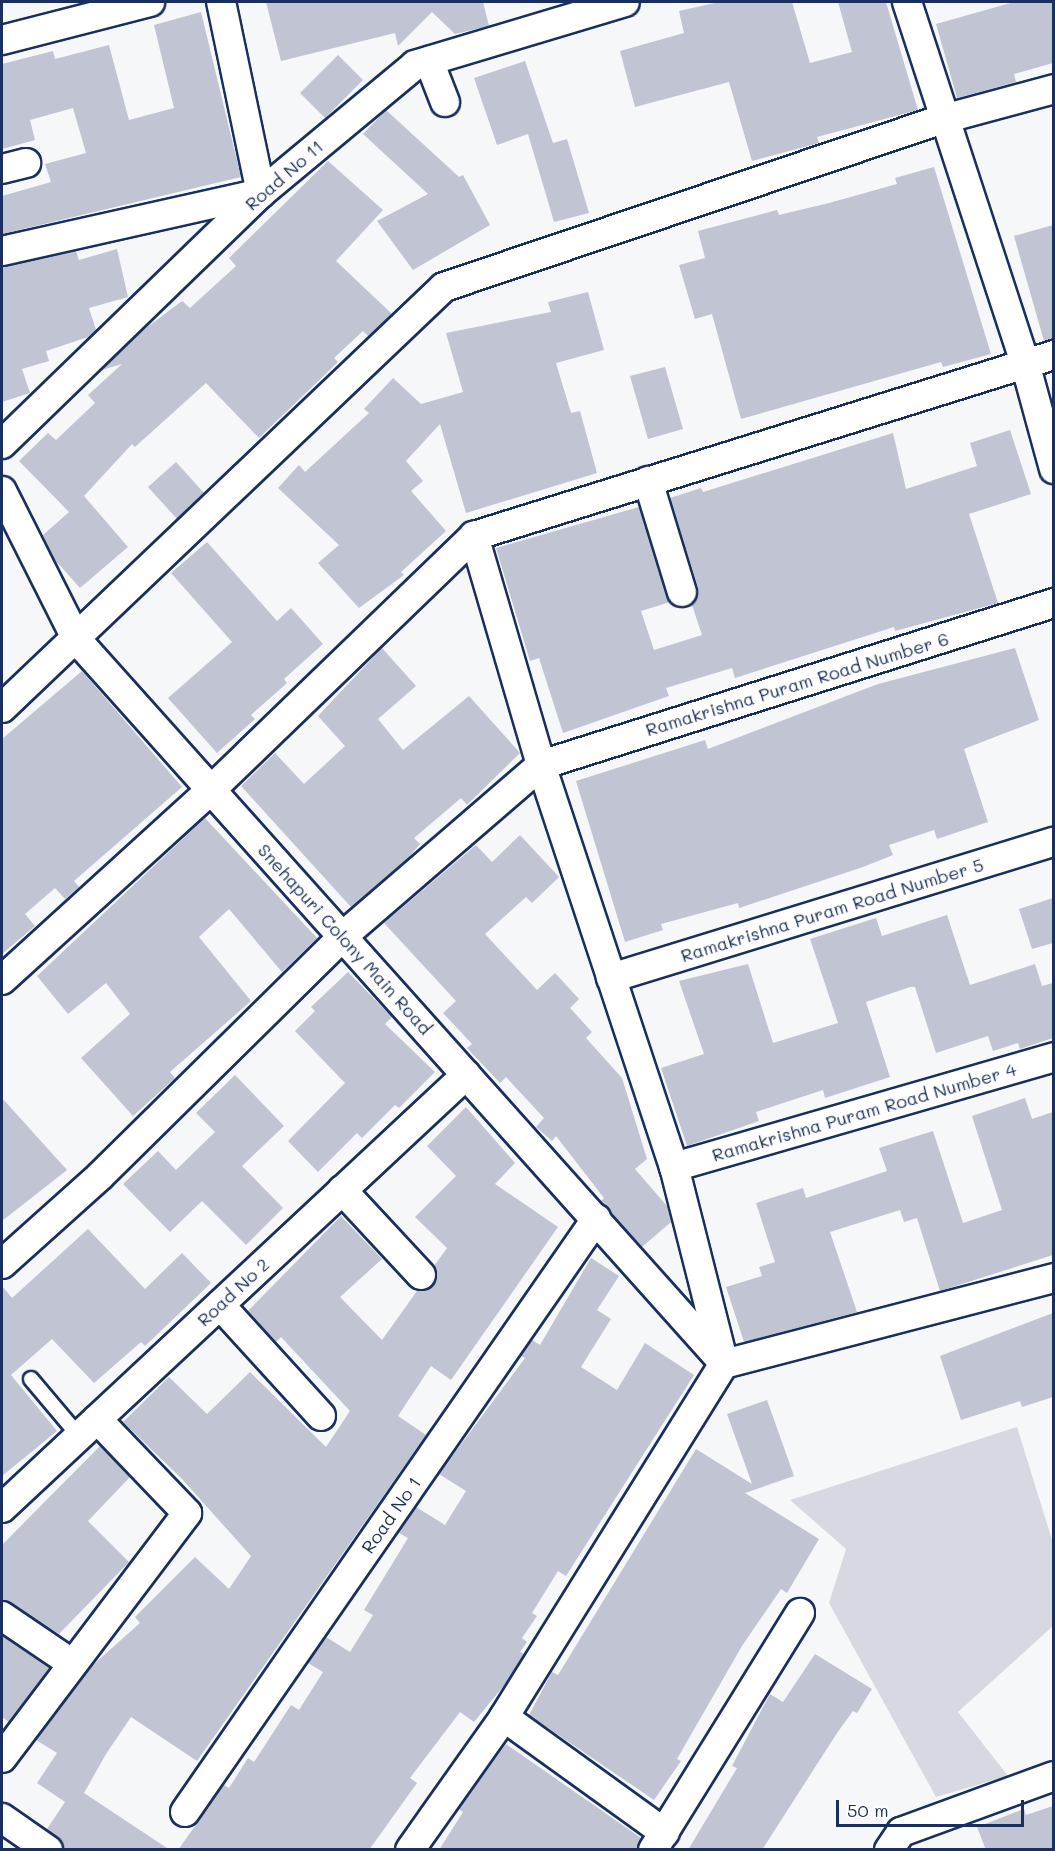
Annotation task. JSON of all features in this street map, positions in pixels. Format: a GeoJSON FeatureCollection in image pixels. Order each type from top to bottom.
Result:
{"type":"FeatureCollection","features":[{"type":"Feature","properties":{"kind":"street"},"geometry":{"type":"LineString","coordinates":[[2,40],[150,2]]}},
{"type":"Feature","properties":{"kind":"street"},"geometry":{"type":"LineString","coordinates":[[2,250],[261,193],[221,2]]}},
{"type":"Feature","properties":{"kind":"street","name":"Road No 11"},"geometry":{"type":"LineString","coordinates":[[2,444],[261,193],[415,65],[625,2]]}},
{"type":"Feature","properties":{"kind":"street"},"geometry":{"type":"LineString","coordinates":[[907,2],[943,119],[1025,363],[1053,469]]}},
{"type":"Feature","properties":{"kind":"street"},"geometry":{"type":"LineString","coordinates":[[429,61],[445,102]]}},
{"type":"Feature","properties":{"kind":"street"},"geometry":{"type":"LineString","coordinates":[[2,708],[444,287],[943,119],[1053,89]]}},
{"type":"Feature","properties":{"kind":"street"},"geometry":{"type":"LineString","coordinates":[[2,980],[212,789],[474,536],[1053,355]]}},
{"type":"Feature","properties":{"kind":"street"},"geometry":{"type":"LineString","coordinates":[[648,481],[682,592]]}},
{"type":"Feature","properties":{"kind":"street","name":"Snehapuri Colony Main Road"},"geometry":{"type":"LineString","coordinates":[[2,491],[76,640],[212,789],[724,1364]]}},
{"type":"Feature","properties":{"kind":"street"},"geometry":{"type":"LineString","coordinates":[[474,536],[541,765],[674,1167],[724,1364]]}},
{"type":"Feature","properties":{"kind":"street","name":"Ramakrishna Puram Road Number 6"},"geometry":{"type":"LineString","coordinates":[[541,765],[1053,603]]}},
{"type":"Feature","properties":{"kind":"street"},"geometry":{"type":"LineString","coordinates":[[2,1264],[100,1176],[343,936],[541,765]]}},
{"type":"Feature","properties":{"kind":"street","name":"Ramakrishna Puram Road Number 5"},"geometry":{"type":"LineString","coordinates":[[611,978],[1053,842]]}},
{"type":"Feature","properties":{"kind":"street","name":"Ramakrishna Puram Road Number 4"},"geometry":{"type":"LineString","coordinates":[[674,1167],[1053,1057]]}},
{"type":"Feature","properties":{"kind":"street","name":"Road No 2"},"geometry":{"type":"LineString","coordinates":[[2,1508],[466,1075]]}},
{"type":"Feature","properties":{"kind":"street"},"geometry":{"type":"LineString","coordinates":[[342,1191],[421,1275]]}},
{"type":"Feature","properties":{"kind":"street","name":"Road No 1"},"geometry":{"type":"LineString","coordinates":[[186,1812],[596,1219]]}},
{"type":"Feature","properties":{"kind":"street"},"geometry":{"type":"LineString","coordinates":[[410,1850],[504,1717],[724,1364],[1053,1278]]}},
{"type":"Feature","properties":{"kind":"street"},"geometry":{"type":"LineString","coordinates":[[220,1305],[321,1416]]}},
{"type":"Feature","properties":{"kind":"street"},"geometry":{"type":"LineString","coordinates":[[2,1758],[70,1662],[187,1514],[88,1427]]}},
{"type":"Feature","properties":{"kind":"street"},"geometry":{"type":"LineString","coordinates":[[504,1717],[659,1841],[800,1612]]}},
{"type":"Feature","properties":{"kind":"street"},"geometry":{"type":"LineString","coordinates":[[2,1616],[70,1662]]}},
{"type":"Feature","properties":{"kind":"street"},"geometry":{"type":"LineString","coordinates":[[889,1850],[901,1832],[1053,1776]]}},
{"type":"Feature","properties":{"kind":"street"},"geometry":{"type":"LineString","coordinates":[[2,1818],[48,1850]]}},
{"type":"Feature","properties":{"kind":"lane"},"geometry":{"type":"LineString","coordinates":[[31,1379],[88,1427]]}},
{"type":"Feature","properties":{"kind":"shaded area"},"geometry":{"type":"Polygon","coordinates":[[[1017,1427],[1053,1543],[1053,1626],[958,1712],[1008,1776],[936,1797],[829,1603],[846,1549],[790,1500],[1017,1427]]]}},
{"type":"Feature","properties":{"kind":"building"},"geometry":{"type":"Polygon","coordinates":[[[266,2],[483,2],[489,26],[455,34],[432,12],[398,46],[395,33],[281,61],[266,2]]]}},
{"type":"Feature","properties":{"kind":"building"},"geometry":{"type":"Polygon","coordinates":[[[719,2],[792,2],[810,63],[852,52],[838,2],[886,2],[918,110],[817,137],[819,143],[752,161],[729,82],[635,107],[620,51],[684,33],[679,11],[719,2]]]}},
{"type":"Feature","properties":{"kind":"building"},"geometry":{"type":"Polygon","coordinates":[[[1014,2],[1053,2],[1053,63],[1014,74],[1016,82],[957,98],[936,24],[1014,2]]]}},
{"type":"Feature","properties":{"kind":"building"},"geometry":{"type":"Polygon","coordinates":[[[201,12],[241,177],[2,234],[2,196],[51,182],[45,164],[86,153],[73,108],[30,120],[35,140],[2,149],[2,64],[53,51],[55,59],[109,45],[129,120],[174,108],[154,25],[201,12]]]}},
{"type":"Feature","properties":{"kind":"building"},"geometry":{"type":"Polygon","coordinates":[[[338,55],[363,80],[325,118],[300,93],[338,55]]]}},
{"type":"Feature","properties":{"kind":"building"},"geometry":{"type":"Polygon","coordinates":[[[525,61],[553,143],[567,139],[589,213],[554,222],[528,134],[497,145],[474,78],[525,61]]]}},
{"type":"Feature","properties":{"kind":"building"},"geometry":{"type":"Polygon","coordinates":[[[386,110],[459,177],[463,175],[490,225],[413,270],[377,221],[428,194],[363,134],[386,110]]]}},
{"type":"Feature","properties":{"kind":"building"},"geometry":{"type":"Polygon","coordinates":[[[328,161],[383,210],[336,261],[392,314],[368,336],[363,331],[334,358],[338,362],[259,438],[206,383],[135,447],[132,444],[84,496],[128,547],[80,588],[55,560],[43,535],[69,512],[19,461],[48,433],[56,440],[95,403],[88,395],[122,364],[102,370],[142,331],[182,301],[190,308],[236,266],[229,258],[328,161]]]}},
{"type":"Feature","properties":{"kind":"building"},"geometry":{"type":"Polygon","coordinates":[[[934,167],[991,354],[943,367],[941,362],[741,419],[712,314],[695,319],[679,265],[705,258],[698,231],[777,210],[779,215],[829,203],[897,184],[895,178],[934,167]]]}},
{"type":"Feature","properties":{"kind":"building"},"geometry":{"type":"Polygon","coordinates":[[[1053,225],[1053,339],[1044,341],[1014,236],[1053,225]]]}},
{"type":"Feature","properties":{"kind":"building"},"geometry":{"type":"Polygon","coordinates":[[[117,249],[128,297],[89,308],[96,330],[88,337],[46,351],[49,361],[22,369],[30,393],[2,402],[2,267],[76,251],[79,260],[117,249]]]}},
{"type":"Feature","properties":{"kind":"building"},"geometry":{"type":"Polygon","coordinates":[[[588,292],[604,350],[556,363],[571,413],[580,411],[597,473],[466,513],[440,424],[406,461],[423,481],[411,491],[446,531],[401,572],[404,575],[359,608],[318,563],[339,545],[278,488],[299,465],[305,472],[369,413],[364,409],[393,378],[421,404],[463,392],[446,333],[551,312],[548,302],[588,292]]]}},
{"type":"Feature","properties":{"kind":"building"},"geometry":{"type":"Polygon","coordinates":[[[665,367],[683,429],[648,439],[630,376],[665,367]]]}},
{"type":"Feature","properties":{"kind":"building"},"geometry":{"type":"Polygon","coordinates":[[[1010,430],[1031,494],[969,514],[998,603],[895,631],[894,627],[735,678],[732,668],[666,688],[669,696],[563,733],[539,658],[530,661],[496,548],[639,507],[670,602],[641,611],[654,650],[702,635],[692,605],[698,587],[670,498],[701,488],[703,492],[893,433],[906,489],[977,466],[970,443],[1010,430]]]}},
{"type":"Feature","properties":{"kind":"building"},"geometry":{"type":"Polygon","coordinates":[[[176,462],[204,493],[177,519],[148,487],[176,462]]]}},
{"type":"Feature","properties":{"kind":"building"},"geometry":{"type":"Polygon","coordinates":[[[207,542],[277,621],[291,608],[323,644],[284,679],[287,683],[251,715],[255,719],[217,753],[168,698],[232,642],[171,573],[207,542]]]}},
{"type":"Feature","properties":{"kind":"building"},"geometry":{"type":"Polygon","coordinates":[[[382,648],[416,686],[378,719],[403,750],[469,696],[520,753],[467,805],[461,798],[414,838],[420,844],[407,859],[351,907],[241,786],[275,753],[304,784],[345,746],[318,716],[382,648]]]}},
{"type":"Feature","properties":{"kind":"building"},"geometry":{"type":"Polygon","coordinates":[[[1015,648],[1039,720],[964,749],[988,822],[937,839],[934,830],[889,845],[893,855],[863,867],[739,908],[738,903],[661,924],[663,930],[625,942],[576,781],[705,740],[708,749],[878,684],[1015,648]]]}},
{"type":"Feature","properties":{"kind":"building"},"geometry":{"type":"Polygon","coordinates":[[[82,671],[182,787],[74,881],[79,887],[65,899],[55,888],[25,914],[35,926],[2,954],[2,739],[82,671]]]}},
{"type":"Feature","properties":{"kind":"building"},"geometry":{"type":"Polygon","coordinates":[[[205,818],[317,938],[282,972],[229,909],[199,937],[251,1001],[170,1072],[175,1078],[133,1116],[81,1058],[130,1014],[106,983],[68,1014],[37,976],[205,818]]]}},
{"type":"Feature","properties":{"kind":"building"},"geometry":{"type":"Polygon","coordinates":[[[520,835],[559,877],[532,903],[526,897],[485,934],[537,990],[555,973],[579,999],[570,1008],[592,1032],[586,1038],[622,1078],[647,1159],[635,1169],[667,1206],[671,1222],[642,1247],[601,1201],[604,1198],[556,1136],[552,1141],[536,1127],[544,1118],[506,1077],[500,1083],[467,1048],[472,1044],[443,1013],[456,1001],[384,923],[476,845],[492,862],[520,835]]]}},
{"type":"Feature","properties":{"kind":"building"},"geometry":{"type":"Polygon","coordinates":[[[1053,898],[1053,943],[1032,949],[1019,909],[1053,898]]]}},
{"type":"Feature","properties":{"kind":"building"},"geometry":{"type":"Polygon","coordinates":[[[947,915],[970,985],[1035,964],[1042,986],[1053,983],[1053,1038],[1020,1049],[1018,1043],[993,1051],[988,1036],[936,1053],[915,987],[910,987],[866,1002],[890,1077],[825,1098],[823,1090],[756,1112],[759,1121],[687,1146],[661,1068],[704,1054],[679,981],[748,964],[773,1043],[838,1023],[810,939],[876,918],[882,936],[947,915]]]}},
{"type":"Feature","properties":{"kind":"building"},"geometry":{"type":"Polygon","coordinates":[[[348,972],[392,1017],[385,1024],[435,1072],[399,1108],[395,1105],[362,1138],[357,1133],[318,1172],[288,1141],[345,1083],[295,1031],[315,1011],[311,1007],[348,972]]]}},
{"type":"Feature","properties":{"kind":"building"},"geometry":{"type":"Polygon","coordinates":[[[235,1075],[284,1126],[242,1166],[283,1208],[246,1245],[202,1201],[170,1232],[123,1184],[158,1151],[176,1170],[215,1132],[196,1113],[235,1075]]]}},
{"type":"Feature","properties":{"kind":"building"},"geometry":{"type":"Polygon","coordinates":[[[2,1098],[67,1170],[2,1221],[2,1098]]]}},
{"type":"Feature","properties":{"kind":"building"},"geometry":{"type":"Polygon","coordinates":[[[1025,1098],[1032,1119],[1053,1112],[1053,1255],[940,1291],[917,1218],[904,1222],[900,1210],[830,1232],[857,1312],[744,1342],[726,1287],[762,1276],[759,1267],[775,1262],[756,1203],[803,1188],[806,1198],[887,1171],[879,1148],[933,1131],[963,1223],[1002,1210],[972,1116],[1025,1098]]]}},
{"type":"Feature","properties":{"kind":"building"},"geometry":{"type":"Polygon","coordinates":[[[466,1107],[515,1163],[495,1184],[558,1227],[451,1380],[431,1366],[398,1416],[426,1435],[197,1761],[131,1717],[106,1754],[84,1793],[170,1850],[64,1850],[47,1829],[65,1802],[37,1783],[57,1753],[36,1740],[93,1665],[140,1623],[135,1617],[195,1557],[229,1589],[251,1556],[182,1479],[123,1422],[169,1377],[207,1414],[250,1372],[326,1447],[350,1411],[281,1337],[276,1342],[248,1311],[341,1216],[382,1259],[340,1297],[382,1340],[417,1291],[425,1291],[437,1280],[434,1266],[447,1248],[415,1217],[456,1176],[427,1146],[466,1107]]]}},
{"type":"Feature","properties":{"kind":"building"},"geometry":{"type":"Polygon","coordinates":[[[88,1229],[145,1289],[182,1253],[211,1283],[145,1346],[141,1342],[94,1383],[52,1339],[11,1375],[57,1431],[2,1476],[2,1286],[12,1298],[88,1229]]]}},
{"type":"Feature","properties":{"kind":"building"},"geometry":{"type":"Polygon","coordinates":[[[591,1258],[619,1276],[597,1310],[611,1319],[581,1367],[617,1390],[645,1343],[694,1375],[566,1576],[558,1571],[532,1613],[537,1616],[522,1638],[527,1642],[520,1652],[524,1654],[506,1683],[474,1722],[460,1712],[410,1778],[417,1783],[369,1850],[178,1850],[224,1785],[229,1788],[248,1758],[254,1762],[291,1705],[299,1710],[323,1672],[308,1663],[326,1637],[350,1652],[373,1615],[364,1610],[408,1538],[399,1533],[416,1507],[445,1525],[466,1491],[439,1474],[525,1358],[521,1356],[532,1340],[540,1345],[591,1258]]]}},
{"type":"Feature","properties":{"kind":"building"},"geometry":{"type":"Polygon","coordinates":[[[1053,1313],[1053,1397],[1022,1407],[1020,1401],[961,1420],[940,1356],[1053,1313]]]}},
{"type":"Feature","properties":{"kind":"building"},"geometry":{"type":"Polygon","coordinates":[[[767,1400],[794,1476],[745,1493],[819,1539],[787,1593],[781,1589],[742,1646],[677,1759],[681,1761],[654,1800],[529,1715],[552,1672],[558,1675],[696,1449],[752,1484],[727,1414],[767,1400]]]}},
{"type":"Feature","properties":{"kind":"building"},"geometry":{"type":"Polygon","coordinates":[[[100,1446],[130,1477],[88,1521],[129,1562],[59,1634],[2,1600],[2,1545],[100,1446]]]}},
{"type":"Feature","properties":{"kind":"building"},"geometry":{"type":"Polygon","coordinates":[[[2,1636],[49,1668],[9,1722],[2,1717],[2,1636]]]}},
{"type":"Feature","properties":{"kind":"building"},"geometry":{"type":"Polygon","coordinates":[[[815,1654],[872,1689],[857,1713],[853,1711],[837,1733],[762,1850],[688,1850],[737,1768],[732,1766],[770,1694],[783,1702],[815,1654]]]}},
{"type":"Feature","properties":{"kind":"building"},"geometry":{"type":"Polygon","coordinates":[[[506,1744],[641,1838],[637,1850],[439,1850],[463,1812],[459,1809],[506,1744]]]}},
{"type":"Feature","properties":{"kind":"building"},"geometry":{"type":"Polygon","coordinates":[[[1053,1806],[1053,1850],[986,1850],[977,1827],[1024,1809],[1026,1815],[1053,1806]]]}}]}
